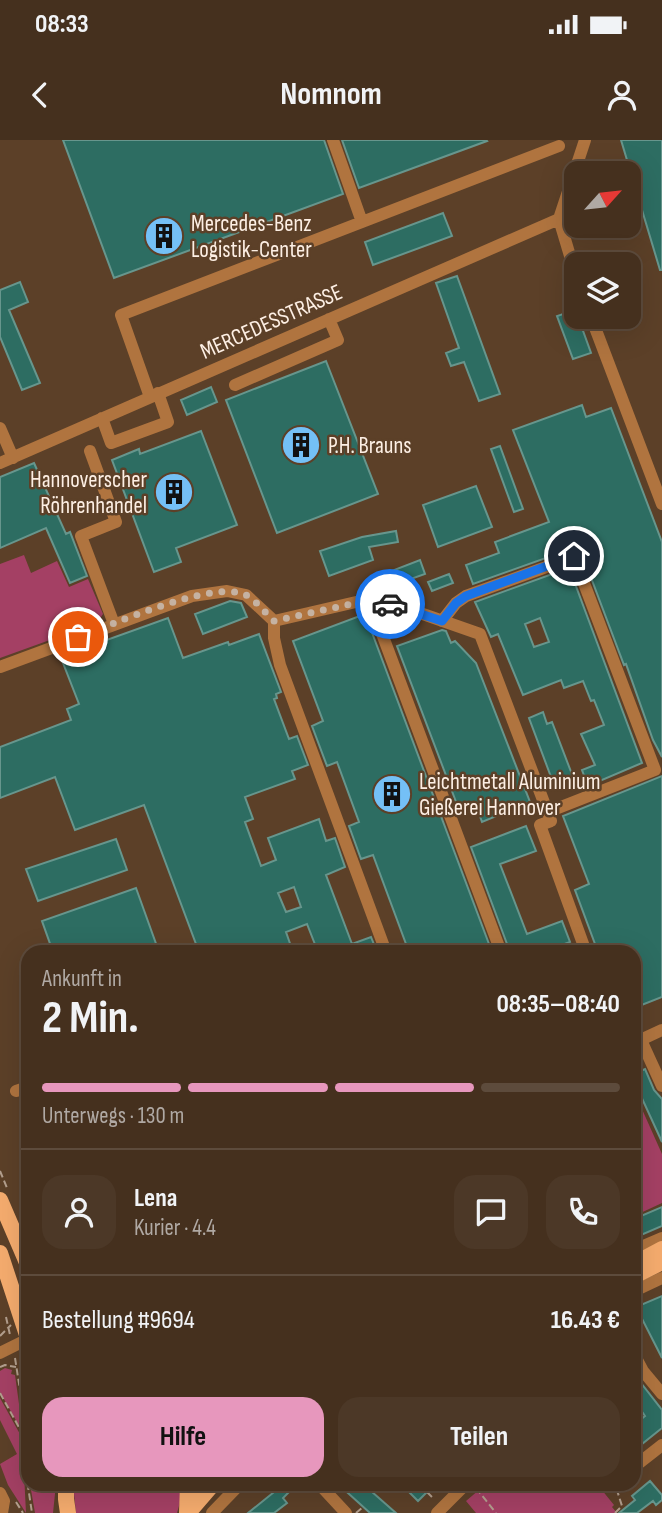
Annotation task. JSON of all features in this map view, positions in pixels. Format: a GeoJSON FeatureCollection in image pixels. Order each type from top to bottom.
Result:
{"type":"FeatureCollection","features":[{"type":"Feature","properties":{"kind":"main road"},"geometry":{"type":"LineString","coordinates":[[0,1200],[21,1249]]}},
{"type":"Feature","properties":{"kind":"main road"},"geometry":{"type":"LineString","coordinates":[[641,1260],[662,1249]]}},
{"type":"Feature","properties":{"kind":"main road"},"geometry":{"type":"LineString","coordinates":[[0,1254],[4,1291],[21,1324]]}},
{"type":"Feature","properties":{"kind":"main road"},"geometry":{"type":"LineString","coordinates":[[641,1272],[662,1262]]}},
{"type":"Feature","properties":{"kind":"main road"},"geometry":{"type":"LineString","coordinates":[[187,1513],[188,1491]]}},
{"type":"Feature","properties":{"kind":"main road"},"geometry":{"type":"LineString","coordinates":[[187,1513],[207,1491]]}},
{"type":"Feature","properties":{"kind":"street"},"geometry":{"type":"LineString","coordinates":[[333,140],[362,222]]}},
{"type":"Feature","properties":{"kind":"street"},"geometry":{"type":"LineString","coordinates":[[569,252],[559,219],[585,140]]}},
{"type":"Feature","properties":{"kind":"street"},"geometry":{"type":"LineString","coordinates":[[102,418],[111,443],[169,422],[154,395],[121,315],[559,146]]}},
{"type":"Feature","properties":{"kind":"street","name":"MERCEDESSTRASSE"},"geometry":{"type":"LineString","coordinates":[[0,463],[559,219]]}},
{"type":"Feature","properties":{"kind":"street"},"geometry":{"type":"LineString","coordinates":[[235,385],[338,340],[329,319]]}},
{"type":"Feature","properties":{"kind":"street"},"geometry":{"type":"LineString","coordinates":[[596,329],[662,505]]}},
{"type":"Feature","properties":{"kind":"street"},"geometry":{"type":"LineString","coordinates":[[0,428],[13,458]]}},
{"type":"Feature","properties":{"kind":"street"},"geometry":{"type":"LineString","coordinates":[[90,451],[116,522],[81,536],[114,624]]}},
{"type":"Feature","properties":{"kind":"street"},"geometry":{"type":"LineString","coordinates":[[442,621],[456,603],[466,596],[574,556],[655,770],[548,812]]}},
{"type":"Feature","properties":{"kind":"street"},"geometry":{"type":"LineString","coordinates":[[0,667],[192,596],[227,591],[246,595],[274,621],[274,638],[280,665],[383,945]]}},
{"type":"Feature","properties":{"kind":"street"},"geometry":{"type":"LineString","coordinates":[[274,621],[369,600],[400,607],[480,634],[551,821],[540,825],[579,945]]}},
{"type":"Feature","properties":{"kind":"street"},"geometry":{"type":"LineString","coordinates":[[369,600],[498,945]]}},
{"type":"Feature","properties":{"kind":"street"},"geometry":{"type":"LineString","coordinates":[[641,1040],[662,1030]]}},
{"type":"Feature","properties":{"kind":"street"},"geometry":{"type":"LineString","coordinates":[[641,1049],[662,1086]]}},
{"type":"Feature","properties":{"kind":"street"},"geometry":{"type":"LineString","coordinates":[[641,1247],[662,1238]]}},
{"type":"Feature","properties":{"kind":"street"},"geometry":{"type":"LineString","coordinates":[[641,1288],[662,1278]]}},
{"type":"Feature","properties":{"kind":"street"},"geometry":{"type":"LineString","coordinates":[[0,1353],[21,1342]]}},
{"type":"Feature","properties":{"kind":"street"},"geometry":{"type":"LineString","coordinates":[[641,1367],[662,1394]]}},
{"type":"Feature","properties":{"kind":"street"},"geometry":{"type":"LineString","coordinates":[[641,1462],[662,1445]]}},
{"type":"Feature","properties":{"kind":"street"},"geometry":{"type":"LineString","coordinates":[[212,1513],[233,1491]]}},
{"type":"Feature","properties":{"kind":"street"},"geometry":{"type":"LineString","coordinates":[[326,1491],[346,1513]]}},
{"type":"Feature","properties":{"kind":"street"},"geometry":{"type":"LineString","coordinates":[[437,1513],[459,1491]]}},
{"type":"Feature","properties":{"kind":"street"},"geometry":{"type":"LineString","coordinates":[[0,1493],[4,1501],[2,1513]]}},
{"type":"Feature","properties":{"kind":"path"},"geometry":{"type":"LineString","coordinates":[[4,1291],[21,1398]]}},
{"type":"Feature","properties":{"kind":"path"},"geometry":{"type":"LineString","coordinates":[[0,1367],[5,1364],[17,1367]]}},
{"type":"Feature","properties":{"kind":"path"},"geometry":{"type":"LineString","coordinates":[[0,1393],[21,1433]]}},
{"type":"Feature","properties":{"kind":"path"},"geometry":{"type":"LineString","coordinates":[[29,1491],[32,1513]]}},
{"type":"Feature","properties":{"kind":"path"},"geometry":{"type":"LineString","coordinates":[[479,1491],[496,1513]]}},
{"type":"Feature","properties":{"kind":"path"},"geometry":{"type":"LineString","coordinates":[[615,1513],[622,1506],[617,1491]]}},
{"type":"Feature","properties":{"kind":"path"},"geometry":{"type":"LineString","coordinates":[[356,1513],[363,1507]]}},
{"type":"Feature","properties":{"kind":"shaded area"},"geometry":{"type":"Polygon","coordinates":[[[24,555],[31,573],[57,561],[69,587],[88,579],[103,614],[97,623],[0,658],[0,564],[24,555]]]}},
{"type":"Feature","properties":{"kind":"shaded area"},"geometry":{"type":"Polygon","coordinates":[[[641,1107],[662,1154],[662,1203],[641,1213],[641,1107]]]}},
{"type":"Feature","properties":{"kind":"shaded area"},"geometry":{"type":"Polygon","coordinates":[[[5,1368],[12,1370],[11,1374],[15,1375],[21,1429],[0,1392],[0,1371],[5,1368]]]}},
{"type":"Feature","properties":{"kind":"shaded area"},"geometry":{"type":"Polygon","coordinates":[[[0,1398],[21,1436],[21,1491],[25,1491],[26,1513],[8,1485],[0,1464],[17,1454],[0,1420],[0,1398]]]}},
{"type":"Feature","properties":{"kind":"shaded area"},"geometry":{"type":"Polygon","coordinates":[[[31,1491],[55,1491],[53,1513],[35,1513],[31,1491]]]}},
{"type":"Feature","properties":{"kind":"shaded area"},"geometry":{"type":"Polygon","coordinates":[[[74,1491],[180,1491],[177,1513],[76,1513],[74,1491]]]}},
{"type":"Feature","properties":{"kind":"shaded area"},"geometry":{"type":"Polygon","coordinates":[[[478,1491],[603,1491],[617,1513],[476,1513],[466,1501],[478,1491]]]}},
{"type":"Feature","properties":{"kind":"building","name":"Mercedes-Benz Logistik-Center"},"geometry":{"type":"Polygon","coordinates":[[[63,140],[324,140],[343,194],[114,278],[63,140]]]}},
{"type":"Feature","properties":{"kind":"building","name":"Mercedes-Benz Logistik-Center"},"geometry":{"type":"Polygon","coordinates":[[[342,140],[486,140],[487,141],[359,188],[342,140]]]}},
{"type":"Feature","properties":{"kind":"building"},"geometry":{"type":"Polygon","coordinates":[[[621,140],[662,140],[662,270],[641,207],[641,161],[627,161],[621,140]]]}},
{"type":"Feature","properties":{"kind":"building"},"geometry":{"type":"Polygon","coordinates":[[[443,213],[452,236],[373,265],[365,242],[443,213]]]}},
{"type":"Feature","properties":{"kind":"building"},"geometry":{"type":"Polygon","coordinates":[[[457,276],[500,394],[479,401],[464,362],[451,366],[446,353],[459,348],[436,283],[457,276]]]}},
{"type":"Feature","properties":{"kind":"building"},"geometry":{"type":"Polygon","coordinates":[[[20,282],[28,302],[9,310],[40,383],[22,390],[0,337],[0,290],[20,282]]]}},
{"type":"Feature","properties":{"kind":"building"},"geometry":{"type":"Polygon","coordinates":[[[564,314],[564,329],[582,329],[591,353],[573,359],[557,316],[564,314]]]}},
{"type":"Feature","properties":{"kind":"building","name":"P.H. Brauns"},"geometry":{"type":"Polygon","coordinates":[[[326,361],[378,494],[277,533],[226,400],[326,361]]]}},
{"type":"Feature","properties":{"kind":"building","name":"Hannoverscher Röhrenhandel"},"geometry":{"type":"Polygon","coordinates":[[[211,387],[217,402],[187,415],[181,400],[211,387]]]}},
{"type":"Feature","properties":{"kind":"building"},"geometry":{"type":"Polygon","coordinates":[[[582,405],[586,417],[611,408],[662,542],[662,757],[653,740],[626,664],[624,665],[582,547],[473,584],[466,565],[499,553],[495,542],[549,522],[513,430],[582,405]]]}},
{"type":"Feature","properties":{"kind":"building","name":"Hannoverscher Röhrenhandel"},"geometry":{"type":"Polygon","coordinates":[[[201,431],[237,525],[176,548],[181,562],[154,572],[112,460],[139,449],[140,454],[201,431]]]}},
{"type":"Feature","properties":{"kind":"building"},"geometry":{"type":"Polygon","coordinates":[[[500,446],[523,509],[514,512],[491,449],[500,446]]]}},
{"type":"Feature","properties":{"kind":"building"},"geometry":{"type":"Polygon","coordinates":[[[34,463],[66,534],[70,532],[87,576],[70,583],[46,528],[0,548],[0,477],[34,463]]]}},
{"type":"Feature","properties":{"kind":"building"},"geometry":{"type":"Polygon","coordinates":[[[476,486],[492,527],[438,547],[423,505],[476,486]]]}},
{"type":"Feature","properties":{"kind":"building"},"geometry":{"type":"Polygon","coordinates":[[[396,531],[398,542],[369,547],[373,560],[329,576],[320,551],[362,537],[396,531]]]}},
{"type":"Feature","properties":{"kind":"building"},"geometry":{"type":"Polygon","coordinates":[[[420,560],[425,574],[408,580],[378,584],[376,577],[420,560]]]}},
{"type":"Feature","properties":{"kind":"building"},"geometry":{"type":"Polygon","coordinates":[[[566,569],[571,582],[574,581],[642,763],[588,786],[582,770],[595,765],[581,734],[604,725],[583,681],[564,688],[561,680],[523,695],[498,634],[491,637],[475,602],[566,569]],[[540,618],[525,624],[534,647],[549,642],[540,618]]]}},
{"type":"Feature","properties":{"kind":"building"},"geometry":{"type":"Polygon","coordinates":[[[449,574],[453,583],[432,591],[428,582],[449,574]]]}},
{"type":"Feature","properties":{"kind":"building"},"geometry":{"type":"Polygon","coordinates":[[[230,601],[241,603],[247,617],[203,634],[195,614],[230,601]]]}},
{"type":"Feature","properties":{"kind":"building","name":"Leichtmetall Aluminium Gießerei Hannover"},"geometry":{"type":"Polygon","coordinates":[[[365,614],[489,945],[406,945],[373,855],[361,859],[349,826],[359,822],[337,762],[327,766],[312,726],[323,721],[293,641],[365,614]]]}},
{"type":"Feature","properties":{"kind":"building"},"geometry":{"type":"Polygon","coordinates":[[[168,618],[183,658],[259,634],[281,692],[276,694],[277,698],[274,699],[289,739],[297,736],[308,765],[292,771],[295,779],[245,797],[253,819],[245,822],[261,866],[276,860],[268,838],[319,819],[326,841],[335,838],[345,867],[326,875],[352,944],[371,937],[374,945],[315,945],[307,924],[286,932],[291,945],[196,945],[144,805],[75,830],[55,777],[0,798],[0,747],[71,720],[67,709],[79,704],[63,663],[73,660],[69,651],[103,638],[104,641],[168,618]],[[294,887],[278,893],[286,912],[301,907],[294,887]]]}},
{"type":"Feature","properties":{"kind":"building"},"geometry":{"type":"Polygon","coordinates":[[[442,630],[446,631],[451,643],[455,641],[476,663],[530,802],[482,822],[477,808],[461,815],[397,646],[442,630]]]}},
{"type":"Feature","properties":{"kind":"building"},"geometry":{"type":"Polygon","coordinates":[[[543,712],[547,724],[552,722],[573,777],[554,785],[529,718],[543,712]]]}},
{"type":"Feature","properties":{"kind":"building"},"geometry":{"type":"Polygon","coordinates":[[[662,776],[662,997],[641,1005],[641,945],[595,945],[575,890],[589,884],[563,816],[662,776]]]}},
{"type":"Feature","properties":{"kind":"building"},"geometry":{"type":"Polygon","coordinates":[[[526,826],[536,851],[500,864],[527,934],[562,921],[570,942],[562,945],[507,945],[471,847],[526,826]]]}},
{"type":"Feature","properties":{"kind":"building"},"geometry":{"type":"Polygon","coordinates":[[[116,839],[127,870],[38,901],[26,869],[116,839]]]}},
{"type":"Feature","properties":{"kind":"building"},"geometry":{"type":"Polygon","coordinates":[[[136,888],[156,945],[51,945],[42,921],[136,888]]]}},
{"type":"Feature","properties":{"kind":"building"},"geometry":{"type":"Polygon","coordinates":[[[645,1069],[654,1090],[662,1099],[662,1142],[641,1096],[641,1071],[645,1069]]]}},
{"type":"Feature","properties":{"kind":"building"},"geometry":{"type":"Polygon","coordinates":[[[662,1207],[662,1226],[641,1235],[641,1216],[662,1207]]]}},
{"type":"Feature","properties":{"kind":"building"},"geometry":{"type":"Polygon","coordinates":[[[662,1296],[662,1358],[641,1317],[641,1305],[662,1296]]]}},
{"type":"Feature","properties":{"kind":"building"},"geometry":{"type":"Polygon","coordinates":[[[641,1383],[662,1410],[662,1428],[641,1445],[641,1419],[645,1416],[641,1410],[641,1383]]]}},
{"type":"Feature","properties":{"kind":"building"},"geometry":{"type":"Polygon","coordinates":[[[650,1481],[662,1495],[662,1500],[656,1505],[653,1501],[637,1513],[619,1513],[635,1500],[632,1496],[650,1481]]]}},
{"type":"Feature","properties":{"kind":"building"},"geometry":{"type":"Polygon","coordinates":[[[275,1491],[290,1491],[283,1498],[287,1503],[274,1513],[248,1513],[275,1491]]]}},
{"type":"Feature","properties":{"kind":"building"},"geometry":{"type":"Polygon","coordinates":[[[346,1491],[371,1491],[396,1513],[370,1513],[346,1491]]]}},
{"type":"Feature","properties":{"kind":"building"},"geometry":{"type":"Polygon","coordinates":[[[408,1491],[428,1491],[418,1501],[408,1491]]]}},
{"type":"Feature","properties":{"kind":"way so far"},"geometry":{"type":"LineString","coordinates":[[78,637],[192,596],[227,591],[246,595],[274,621],[369,600],[390,604]]}},
{"type":"Feature","properties":{"kind":"place","name":"Mercedes-Benz Logistik-Center"},"geometry":{"type":"Point","coordinates":[164,236]}},
{"type":"Feature","properties":{"kind":"place","name":"P.H. Brauns"},"geometry":{"type":"Point","coordinates":[301,445]}},
{"type":"Feature","properties":{"kind":"place","name":"Hannoverscher Röhrenhandel"},"geometry":{"type":"Point","coordinates":[174,492]}},
{"type":"Feature","properties":{"kind":"place","name":"Leichtmetall Aluminium Gießerei Hannover"},"geometry":{"type":"Point","coordinates":[392,794]}},
{"type":"Feature","properties":{"kind":"route"},"geometry":{"type":"LineString","coordinates":[[390,604],[442,621],[456,603],[466,596],[574,556]]}}]}
